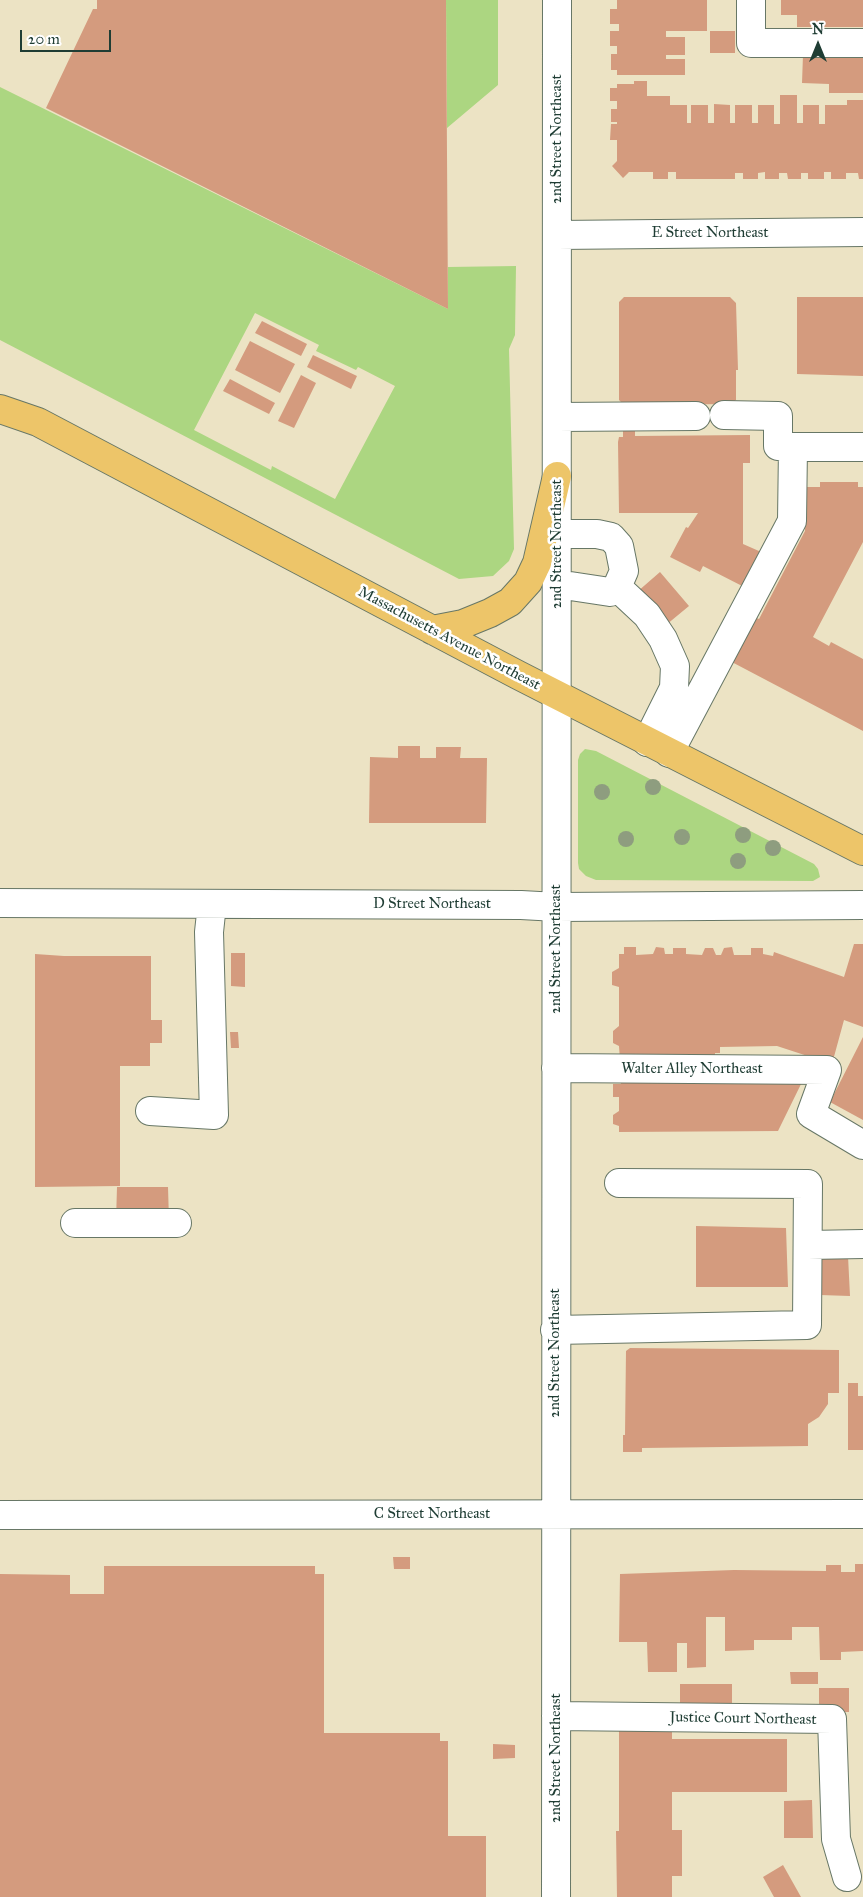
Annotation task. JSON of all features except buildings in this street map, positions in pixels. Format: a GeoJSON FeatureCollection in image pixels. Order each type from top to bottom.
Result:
{"type":"FeatureCollection","features":[{"type":"Feature","properties":{"kind":"main road","name":"Massachusetts Avenue Northeast"},"geometry":{"type":"LineString","coordinates":[[0,393],[38,422]]}},
{"type":"Feature","properties":{"kind":"main road","name":"Massachusetts Avenue Northeast"},"geometry":{"type":"LineString","coordinates":[[0,409],[38,422],[432,630],[863,852]]}},
{"type":"Feature","properties":{"kind":"main road"},"geometry":{"type":"LineString","coordinates":[[432,630],[463,624],[490,613],[510,602],[528,582],[537,563],[557,476]]}},
{"type":"Feature","properties":{"kind":"street","name":"2nd Street Northeast"},"geometry":{"type":"LineString","coordinates":[[556,1897],[554,1516],[557,907],[557,0]]}},
{"type":"Feature","properties":{"kind":"street"},"geometry":{"type":"LineString","coordinates":[[751,0],[751,43],[863,43]]}},
{"type":"Feature","properties":{"kind":"street","name":"E Street Northeast"},"geometry":{"type":"LineString","coordinates":[[557,235],[863,232]]}},
{"type":"Feature","properties":{"kind":"street"},"geometry":{"type":"LineString","coordinates":[[724,415],[778,416],[778,446],[863,447]]}},
{"type":"Feature","properties":{"kind":"street"},"geometry":{"type":"LineString","coordinates":[[557,417],[696,416]]}},
{"type":"Feature","properties":{"kind":"street"},"geometry":{"type":"LineString","coordinates":[[658,747],[792,521],[793,447]]}},
{"type":"Feature","properties":{"kind":"street"},"geometry":{"type":"LineString","coordinates":[[557,534],[604,534],[616,541],[622,556],[624,571],[617,587],[610,592],[557,584]]}},
{"type":"Feature","properties":{"kind":"street"},"geometry":{"type":"LineString","coordinates":[[617,587],[647,615],[663,639],[675,666],[674,688],[658,747]]}},
{"type":"Feature","properties":{"kind":"street","name":"D Street Northeast"},"geometry":{"type":"LineString","coordinates":[[0,903],[521,905],[557,907],[863,905]]}},
{"type":"Feature","properties":{"kind":"street"},"geometry":{"type":"LineString","coordinates":[[150,1111],[214,1115],[209,932],[212,904]]}},
{"type":"Feature","properties":{"kind":"street","name":"Walter Alley Northeast"},"geometry":{"type":"LineString","coordinates":[[556,1068],[827,1070],[811,1114],[863,1146]]}},
{"type":"Feature","properties":{"kind":"street"},"geometry":{"type":"LineString","coordinates":[[555,1330],[807,1324],[808,1184],[619,1183]]}},
{"type":"Feature","properties":{"kind":"street"},"geometry":{"type":"LineString","coordinates":[[75,1223],[176,1223]]}},
{"type":"Feature","properties":{"kind":"street"},"geometry":{"type":"LineString","coordinates":[[808,1245],[863,1244]]}},
{"type":"Feature","properties":{"kind":"street","name":"C Street Northeast"},"geometry":{"type":"LineString","coordinates":[[0,1515],[475,1513],[554,1516],[863,1514]]}},
{"type":"Feature","properties":{"kind":"street","name":"Justice Court Northeast"},"geometry":{"type":"LineString","coordinates":[[556,1716],[832,1720],[836,1839],[853,1884]]}},
{"type":"Feature","properties":{"kind":"green space"},"geometry":{"type":"Polygon","coordinates":[[[446,0],[498,0],[498,85],[447,128],[446,0]]]}},
{"type":"Feature","properties":{"kind":"green space"},"geometry":{"type":"Polygon","coordinates":[[[0,87],[448,309],[448,267],[516,266],[515,335],[509,349],[514,549],[509,561],[493,576],[459,579],[0,340],[0,87]],[[255,313],[194,430],[271,470],[272,466],[335,499],[395,386],[358,367],[356,370],[316,351],[319,345],[255,313]]]}},
{"type":"Feature","properties":{"kind":"green space"},"geometry":{"type":"Polygon","coordinates":[[[585,749],[596,751],[814,864],[818,869],[820,877],[813,881],[596,880],[586,876],[579,869],[578,863],[578,760],[580,754],[585,749]]]}}]}
